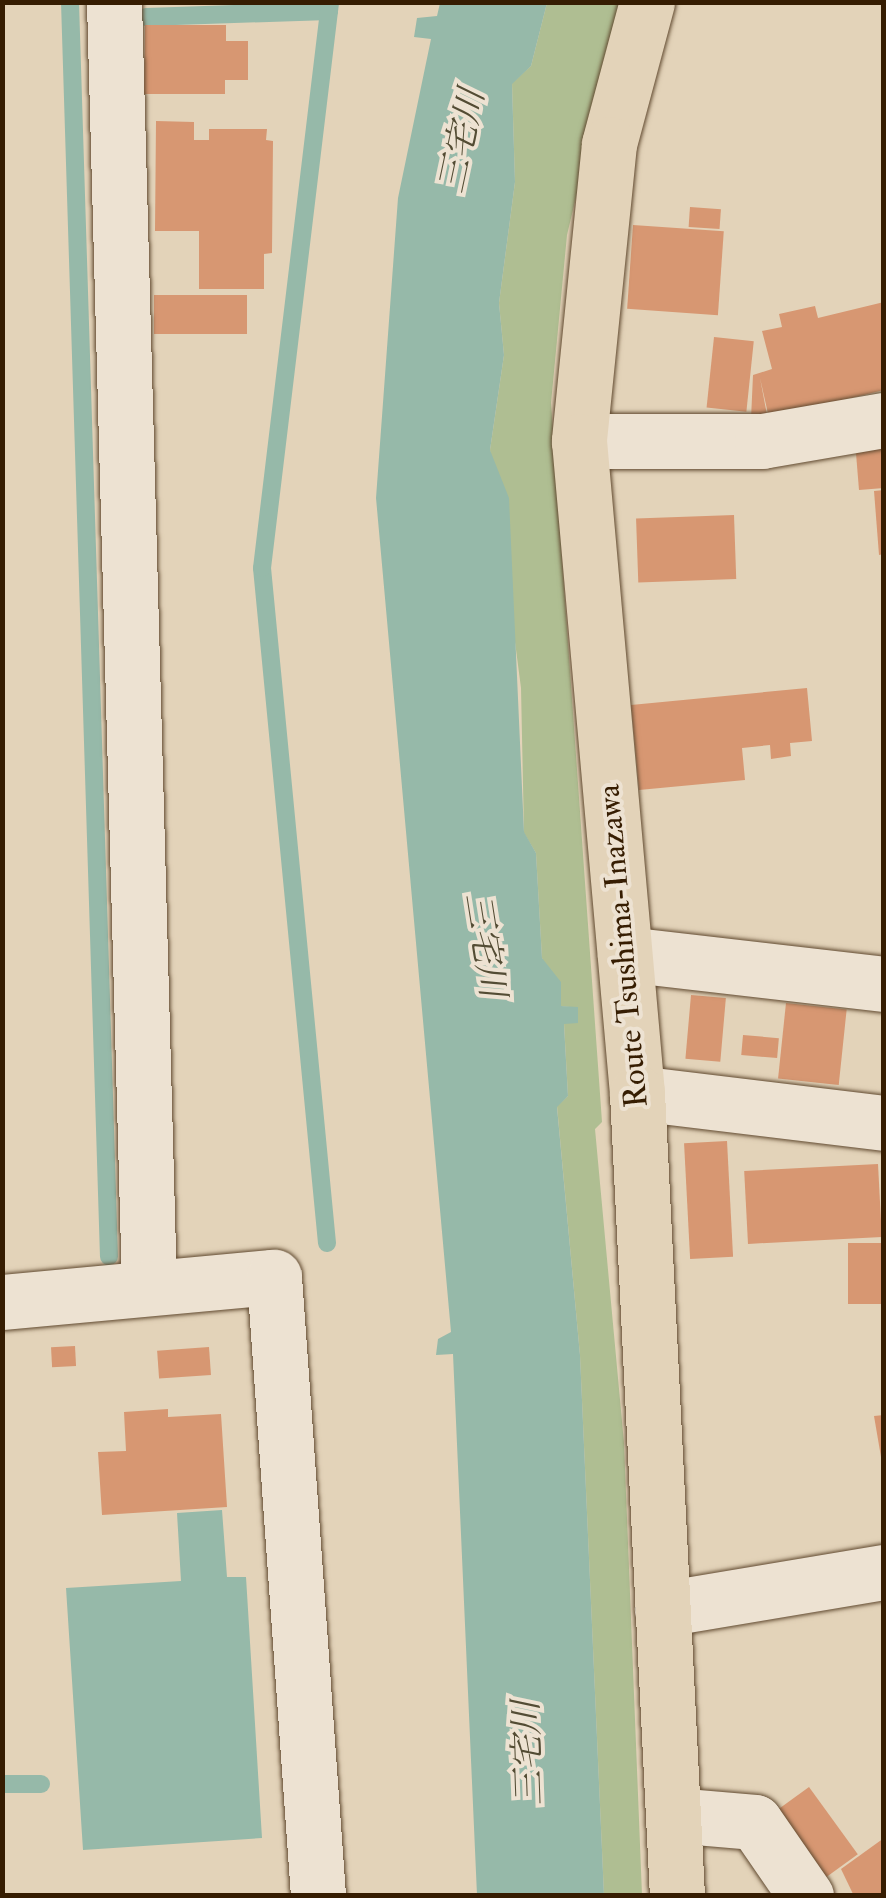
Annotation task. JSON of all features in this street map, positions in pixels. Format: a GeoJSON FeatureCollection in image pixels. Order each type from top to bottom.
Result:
{"type":"FeatureCollection","features":[{"type":"Feature","properties":{"kind":"main road","name":"Route Tsushima-Inazawa"},"geometry":{"type":"LineString","coordinates":[[646,2],[608,144],[579,440],[637,1093],[676,1896]]}},
{"type":"Feature","properties":{"kind":"street"},"geometry":{"type":"LineString","coordinates":[[114,2],[149,1288]]}},
{"type":"Feature","properties":{"kind":"street"},"geometry":{"type":"LineString","coordinates":[[579,440],[762,441],[884,420]]}},
{"type":"Feature","properties":{"kind":"street"},"geometry":{"type":"LineString","coordinates":[[625,954],[884,984]]}},
{"type":"Feature","properties":{"kind":"street"},"geometry":{"type":"LineString","coordinates":[[637,1093],[884,1123]]}},
{"type":"Feature","properties":{"kind":"street"},"geometry":{"type":"LineString","coordinates":[[2,1302],[274,1276],[318,1896]]}},
{"type":"Feature","properties":{"kind":"street"},"geometry":{"type":"LineString","coordinates":[[662,1609],[884,1572]]}},
{"type":"Feature","properties":{"kind":"street"},"geometry":{"type":"LineString","coordinates":[[673,1815],[755,1822],[806,1896]]}},
{"type":"Feature","properties":{"kind":"shaded area"},"geometry":{"type":"Polygon","coordinates":[[[547,3],[622,3],[567,235],[551,403],[602,1122],[595,1129],[624,1443],[642,1895],[604,1895],[580,1355],[557,1106],[568,1096],[564,1023],[577,1023],[578,1008],[561,1006],[542,958],[536,853],[524,833],[521,688],[490,450],[504,355],[499,303],[515,182],[512,83],[531,66],[547,3]]]}},
{"type":"Feature","properties":{"kind":"water","name":"三宅川"},"geometry":{"type":"Polygon","coordinates":[[[440,3],[547,3],[531,66],[512,84],[515,182],[499,303],[504,355],[490,450],[509,498],[524,832],[536,853],[542,958],[561,982],[561,1006],[578,1007],[578,1023],[564,1024],[568,1096],[557,1107],[580,1355],[604,1895],[477,1895],[453,1354],[436,1355],[438,1339],[451,1332],[376,498],[398,198],[431,39],[414,37],[417,18],[437,16],[440,3]]]}},
{"type":"Feature","properties":{"kind":"water"},"geometry":{"type":"Polygon","coordinates":[[[222,1510],[227,1577],[246,1577],[262,1838],[83,1850],[66,1588],[181,1581],[177,1513],[222,1510]]]}},
{"type":"Feature","properties":{"kind":"building"},"geometry":{"type":"Polygon","coordinates":[[[145,25],[226,25],[226,41],[248,41],[248,80],[225,80],[225,94],[144,94],[145,25]]]}},
{"type":"Feature","properties":{"kind":"building"},"geometry":{"type":"Polygon","coordinates":[[[156,121],[194,122],[194,140],[209,140],[209,129],[267,129],[266,140],[273,141],[272,253],[264,254],[264,289],[199,289],[199,231],[155,231],[156,121]]]}},
{"type":"Feature","properties":{"kind":"building"},"geometry":{"type":"Polygon","coordinates":[[[690,207],[721,209],[720,229],[689,227],[690,207]]]}},
{"type":"Feature","properties":{"kind":"building"},"geometry":{"type":"Polygon","coordinates":[[[633,225],[724,231],[718,315],[627,309],[633,225]]]}},
{"type":"Feature","properties":{"kind":"building"},"geometry":{"type":"Polygon","coordinates":[[[154,295],[247,295],[247,334],[154,334],[154,295]]]}},
{"type":"Feature","properties":{"kind":"building"},"geometry":{"type":"Polygon","coordinates":[[[884,302],[884,390],[769,418],[760,378],[767,415],[751,419],[753,375],[772,369],[762,331],[782,327],[779,314],[815,306],[818,318],[884,302]]]}},
{"type":"Feature","properties":{"kind":"building"},"geometry":{"type":"Polygon","coordinates":[[[714,337],[754,341],[746,412],[707,408],[714,337]]]}},
{"type":"Feature","properties":{"kind":"building"},"geometry":{"type":"Polygon","coordinates":[[[884,439],[884,488],[859,490],[855,441],[884,439]]]}},
{"type":"Feature","properties":{"kind":"building"},"geometry":{"type":"Polygon","coordinates":[[[884,490],[884,554],[879,555],[874,491],[884,490]]]}},
{"type":"Feature","properties":{"kind":"building"},"geometry":{"type":"Polygon","coordinates":[[[734,515],[736,579],[638,582],[636,518],[734,515]]]}},
{"type":"Feature","properties":{"kind":"building"},"geometry":{"type":"Polygon","coordinates":[[[807,688],[812,741],[790,743],[791,756],[771,759],[770,745],[742,748],[745,780],[639,790],[631,705],[807,688]]]}},
{"type":"Feature","properties":{"kind":"building"},"geometry":{"type":"Polygon","coordinates":[[[691,995],[726,998],[720,1062],[685,1059],[691,995]]]}},
{"type":"Feature","properties":{"kind":"building"},"geometry":{"type":"Polygon","coordinates":[[[786,1003],[847,1009],[839,1085],[778,1079],[786,1003]]]}},
{"type":"Feature","properties":{"kind":"building"},"geometry":{"type":"Polygon","coordinates":[[[743,1035],[779,1038],[777,1058],[741,1055],[743,1035]]]}},
{"type":"Feature","properties":{"kind":"building"},"geometry":{"type":"Polygon","coordinates":[[[727,1141],[733,1257],[690,1259],[684,1143],[727,1141]]]}},
{"type":"Feature","properties":{"kind":"building"},"geometry":{"type":"Polygon","coordinates":[[[878,1164],[882,1237],[748,1244],[744,1171],[878,1164]]]}},
{"type":"Feature","properties":{"kind":"building"},"geometry":{"type":"Polygon","coordinates":[[[848,1243],[884,1243],[884,1304],[848,1304],[848,1243]]]}},
{"type":"Feature","properties":{"kind":"building"},"geometry":{"type":"Polygon","coordinates":[[[75,1346],[76,1366],[52,1367],[51,1347],[75,1346]]]}},
{"type":"Feature","properties":{"kind":"building"},"geometry":{"type":"Polygon","coordinates":[[[209,1347],[211,1375],[159,1379],[157,1351],[209,1347]]]}},
{"type":"Feature","properties":{"kind":"building"},"geometry":{"type":"Polygon","coordinates":[[[168,1409],[168,1417],[221,1414],[227,1507],[102,1515],[98,1452],[126,1451],[124,1412],[168,1409]]]}},
{"type":"Feature","properties":{"kind":"building"},"geometry":{"type":"Polygon","coordinates":[[[884,1415],[884,1457],[881,1457],[874,1416],[884,1415]]]}},
{"type":"Feature","properties":{"kind":"building"},"geometry":{"type":"Polygon","coordinates":[[[809,1787],[858,1854],[818,1883],[769,1816],[809,1787]]]}},
{"type":"Feature","properties":{"kind":"building"},"geometry":{"type":"Polygon","coordinates":[[[884,1838],[884,1896],[854,1896],[841,1869],[884,1838]]]}},
{"type":"Feature","properties":{"kind":"waterway"},"geometry":{"type":"LineString","coordinates":[[70,2],[109,1256]]}},
{"type":"Feature","properties":{"kind":"waterway"},"geometry":{"type":"LineString","coordinates":[[146,17],[329,11],[330,3]]}},
{"type":"Feature","properties":{"kind":"waterway"},"geometry":{"type":"LineString","coordinates":[[327,1243],[262,568],[329,11]]}},
{"type":"Feature","properties":{"kind":"waterway"},"geometry":{"type":"LineString","coordinates":[[2,1784],[41,1784]]}}]}
